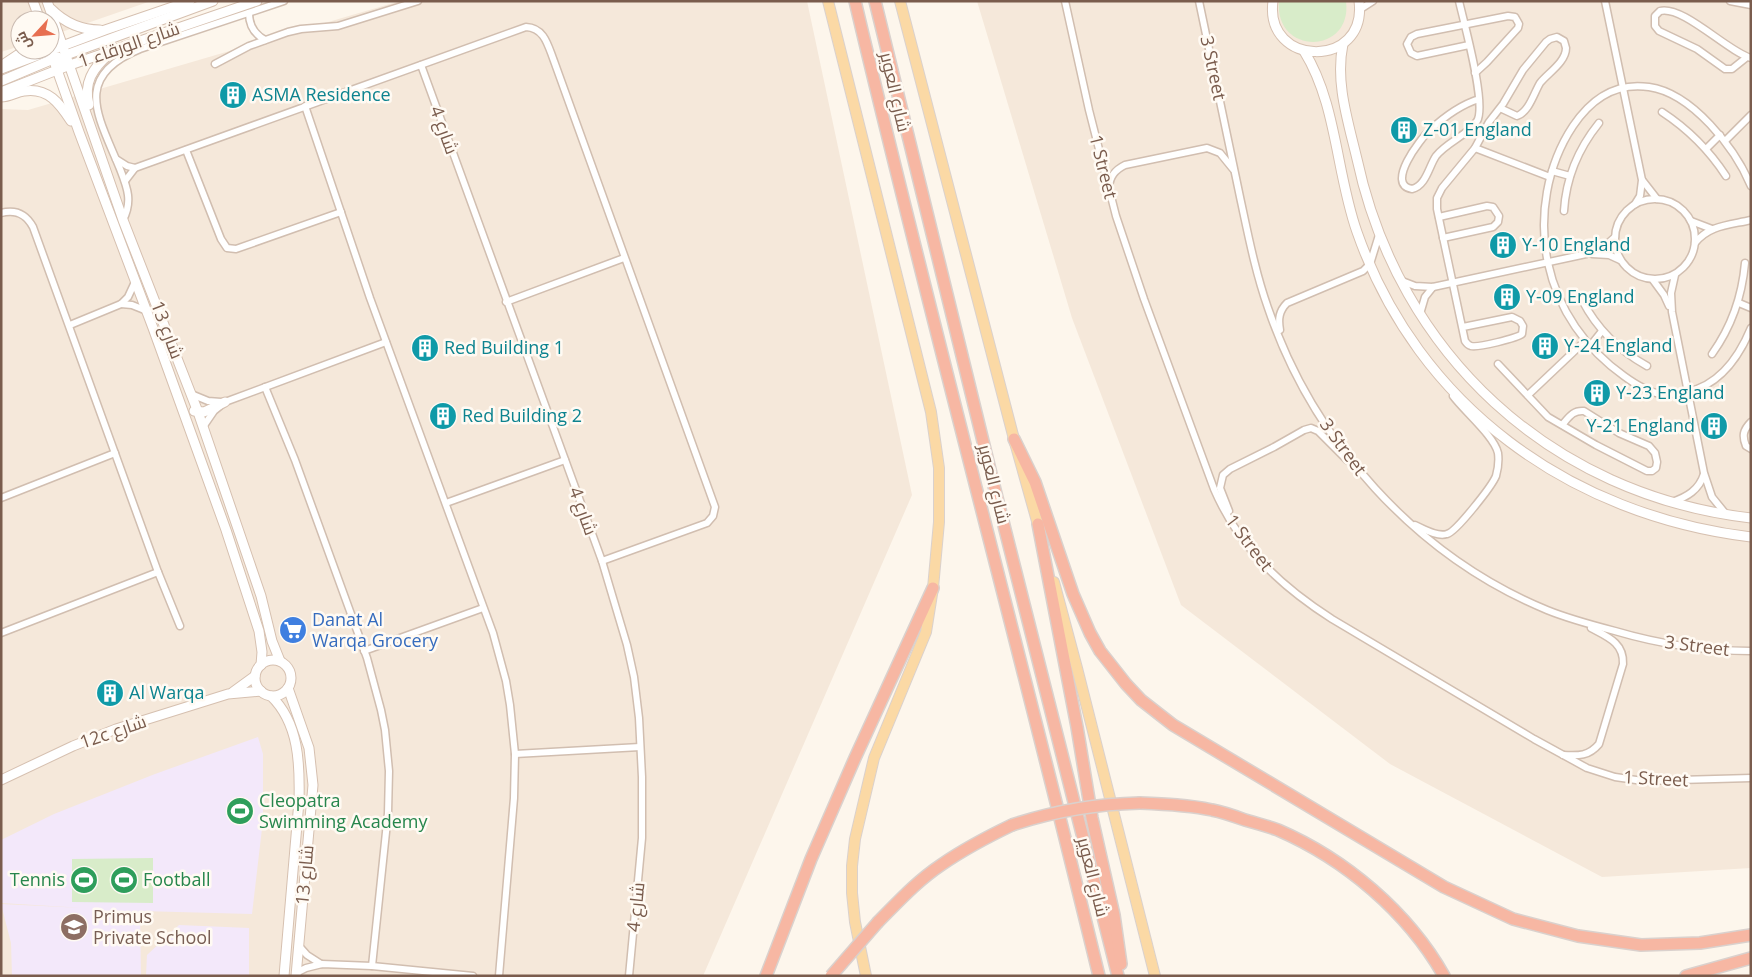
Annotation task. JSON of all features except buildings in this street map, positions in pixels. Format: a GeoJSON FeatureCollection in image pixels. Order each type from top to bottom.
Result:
{"type":"FeatureCollection","features":[{"type":"Feature","properties":{"kind":"highway","name":"شارع العوير"},"geometry":{"type":"LineString","coordinates":[[855,1],[901,195],[1045,754],[1099,976]]}},
{"type":"Feature","properties":{"kind":"highway","name":"شارع العوير"},"geometry":{"type":"LineString","coordinates":[[875,1],[997,497],[1118,976]]}},
{"type":"Feature","properties":{"kind":"highway"},"geometry":{"type":"LineString","coordinates":[[1014,439],[1035,482],[1073,594],[1090,633],[1100,651],[1126,684],[1141,700],[1172,725],[1444,887],[1514,919],[1578,936],[1641,945],[1700,943],[1751,935]]}},
{"type":"Feature","properties":{"kind":"highway"},"geometry":{"type":"LineString","coordinates":[[1038,524],[1077,726],[1092,818],[1114,915],[1123,976]]}},
{"type":"Feature","properties":{"kind":"highway"},"geometry":{"type":"LineString","coordinates":[[766,976],[811,860],[855,758],[933,588]]}},
{"type":"Feature","properties":{"kind":"highway"},"geometry":{"type":"LineString","coordinates":[[831,976],[907,892],[939,866],[974,843],[1012,825],[1045,815],[1088,806],[1140,803],[1177,804],[1214,810],[1277,830],[1314,850],[1351,873],[1396,912],[1419,939],[1444,976]]}},
{"type":"Feature","properties":{"kind":"highway"},"geometry":{"type":"LineString","coordinates":[[1686,976],[1751,958]]}},
{"type":"Feature","properties":{"kind":"main road"},"geometry":{"type":"LineString","coordinates":[[827,1],[931,412],[939,468],[939,522],[933,588],[926,632],[874,758],[855,839],[852,866],[854,922],[866,976]]}},
{"type":"Feature","properties":{"kind":"main road"},"geometry":{"type":"LineString","coordinates":[[900,1],[1014,439],[1077,668],[1155,976]]}},
{"type":"Feature","properties":{"kind":"street","name":"شارع الورقاء 1"},"geometry":{"type":"LineString","coordinates":[[60,50],[65,50],[105,30],[190,1]]}},
{"type":"Feature","properties":{"kind":"street"},"geometry":{"type":"LineString","coordinates":[[60,55],[65,50],[196,9],[213,1]]}},
{"type":"Feature","properties":{"kind":"street","name":"شارع الورقاء 1"},"geometry":{"type":"LineString","coordinates":[[1,92],[70,65],[257,1]]}},
{"type":"Feature","properties":{"kind":"street"},"geometry":{"type":"LineString","coordinates":[[123,220],[129,205],[129,197],[96,107],[97,87],[104,72],[112,64],[128,54],[284,1]]}},
{"type":"Feature","properties":{"kind":"street"},"geometry":{"type":"LineString","coordinates":[[215,64],[249,46],[294,30],[338,26],[418,1]]}},
{"type":"Feature","properties":{"kind":"street","name":"1 Street"},"geometry":{"type":"LineString","coordinates":[[1065,1],[1108,190],[1129,256],[1217,497],[1252,553],[1278,580],[1313,607],[1562,755],[1601,773],[1629,780],[1657,782],[1751,778]]}},
{"type":"Feature","properties":{"kind":"street","name":"3 Street"},"geometry":{"type":"LineString","coordinates":[[1199,1],[1255,266],[1268,310],[1284,349],[1309,399],[1352,464],[1386,502],[1409,523],[1458,561],[1491,581],[1545,609],[1581,622],[1679,646],[1712,650],[1751,651]]}},
{"type":"Feature","properties":{"kind":"street"},"geometry":{"type":"LineString","coordinates":[[1273,1],[1274,19],[1280,33],[1290,44],[1304,51],[1322,52],[1333,50],[1343,44],[1356,26],[1359,6],[1373,1]]}},
{"type":"Feature","properties":{"kind":"street"},"geometry":{"type":"LineString","coordinates":[[1459,1],[1475,73],[1479,99],[1480,114],[1475,124],[1445,146],[1438,154],[1419,186],[1412,189],[1405,186],[1401,175],[1420,140],[1456,109],[1479,99]]}},
{"type":"Feature","properties":{"kind":"street"},"geometry":{"type":"LineString","coordinates":[[1605,1],[1642,180],[1640,196],[1619,222],[1615,237],[1615,245],[1621,261]]}},
{"type":"Feature","properties":{"kind":"street"},"geometry":{"type":"LineString","coordinates":[[1730,1],[1751,5]]}},
{"type":"Feature","properties":{"kind":"street"},"geometry":{"type":"LineString","coordinates":[[48,3],[59,16],[73,25],[105,30]]}},
{"type":"Feature","properties":{"kind":"street","name":"شارع 13"},"geometry":{"type":"LineString","coordinates":[[48,3],[123,220],[198,412],[261,596],[272,641],[280,661]]}},
{"type":"Feature","properties":{"kind":"street"},"geometry":{"type":"LineString","coordinates":[[1660,11],[1670,11],[1698,25],[1740,54],[1749,57],[1732,70],[1725,69],[1697,50],[1659,31],[1654,22],[1656,16],[1660,11]]}},
{"type":"Feature","properties":{"kind":"street"},"geometry":{"type":"LineString","coordinates":[[249,13],[254,31],[265,40]]}},
{"type":"Feature","properties":{"kind":"street"},"geometry":{"type":"LineString","coordinates":[[1469,45],[1417,56],[1411,53],[1407,47],[1408,40],[1414,35],[1464,23],[1515,17],[1519,24],[1516,31],[1488,62],[1475,73]]}},
{"type":"Feature","properties":{"kind":"street"},"geometry":{"type":"LineString","coordinates":[[116,159],[127,166],[135,168],[526,26],[539,30],[543,34],[554,61],[715,507],[713,516],[707,523],[602,561]]}},
{"type":"Feature","properties":{"kind":"street"},"geometry":{"type":"LineString","coordinates":[[1463,327],[1512,318],[1520,321],[1524,329],[1518,338],[1472,346],[1465,341],[1436,203],[1439,192],[1474,148],[1520,74],[1535,55],[1550,39],[1561,38],[1566,48],[1565,56],[1545,78],[1524,112],[1517,116],[1500,108]]}},
{"type":"Feature","properties":{"kind":"street"},"geometry":{"type":"LineString","coordinates":[[1343,44],[1340,64],[1344,101],[1361,178],[1379,235],[1399,279],[1420,315],[1443,347],[1472,381],[1522,426],[1557,451],[1594,472],[1694,509],[1751,518]]}},
{"type":"Feature","properties":{"kind":"street"},"geometry":{"type":"LineString","coordinates":[[57,70],[65,50]]}},
{"type":"Feature","properties":{"kind":"street"},"geometry":{"type":"LineString","coordinates":[[91,126],[92,116],[87,98],[89,81],[97,64],[113,50]]}},
{"type":"Feature","properties":{"kind":"street"},"geometry":{"type":"LineString","coordinates":[[1304,51],[1312,64],[1324,93],[1356,230],[1380,286],[1403,328],[1461,406],[1490,437],[1498,453],[1498,470],[1495,478],[1489,488],[1452,532],[1441,535],[1409,523]]}},
{"type":"Feature","properties":{"kind":"street"},"geometry":{"type":"LineString","coordinates":[[1,69],[10,58]]}},
{"type":"Feature","properties":{"kind":"street","name":"شارع الورقاء 1"},"geometry":{"type":"LineString","coordinates":[[1,69],[24,60]]}},
{"type":"Feature","properties":{"kind":"street"},"geometry":{"type":"LineString","coordinates":[[1,82],[54,60]]}},
{"type":"Feature","properties":{"kind":"street","name":"شارع 13"},"geometry":{"type":"LineString","coordinates":[[54,60],[78,132],[147,312],[226,530],[257,622],[262,645],[261,665]]}},
{"type":"Feature","properties":{"kind":"street","name":"شارع 4"},"geometry":{"type":"LineString","coordinates":[[421,65],[602,561],[621,622],[634,677],[642,785],[642,838],[629,976]]}},
{"type":"Feature","properties":{"kind":"street"},"geometry":{"type":"LineString","coordinates":[[1751,186],[1726,141],[1693,110],[1661,90],[1646,86],[1623,89],[1599,97],[1587,107],[1563,144],[1551,174],[1545,221],[1548,263],[1563,304],[1575,327],[1587,343],[1619,373],[1645,389],[1661,394],[1688,392],[1710,384],[1736,356],[1751,328]]}},
{"type":"Feature","properties":{"kind":"street"},"geometry":{"type":"LineString","coordinates":[[1,97],[8,97],[25,91],[42,92],[58,102],[78,132]]}},
{"type":"Feature","properties":{"kind":"street"},"geometry":{"type":"LineString","coordinates":[[305,106],[386,342],[493,633],[506,680],[515,754],[514,798],[500,976]]}},
{"type":"Feature","properties":{"kind":"street"},"geometry":{"type":"LineString","coordinates":[[1662,112],[1681,125],[1706,149],[1726,176]]}},
{"type":"Feature","properties":{"kind":"street"},"geometry":{"type":"LineString","coordinates":[[1726,141],[1751,115]]}},
{"type":"Feature","properties":{"kind":"street"},"geometry":{"type":"LineString","coordinates":[[1564,211],[1570,176],[1584,144],[1599,123]]}},
{"type":"Feature","properties":{"kind":"street"},"geometry":{"type":"LineString","coordinates":[[1706,149],[1720,135]]}},
{"type":"Feature","properties":{"kind":"street"},"geometry":{"type":"LineString","coordinates":[[1108,190],[1114,172],[1124,165],[1207,148],[1220,152],[1235,172]]}},
{"type":"Feature","properties":{"kind":"street"},"geometry":{"type":"LineString","coordinates":[[1474,148],[1551,174],[1570,176]]}},
{"type":"Feature","properties":{"kind":"street"},"geometry":{"type":"LineString","coordinates":[[186,150],[226,248],[236,249],[341,212]]}},
{"type":"Feature","properties":{"kind":"street"},"geometry":{"type":"LineString","coordinates":[[125,182],[135,168]]}},
{"type":"Feature","properties":{"kind":"street"},"geometry":{"type":"LineString","coordinates":[[1642,180],[1657,199]]}},
{"type":"Feature","properties":{"kind":"street"},"geometry":{"type":"LineString","coordinates":[[1634,205],[1642,201],[1657,199],[1668,201],[1677,206],[1691,220],[1712,228]]}},
{"type":"Feature","properties":{"kind":"street"},"geometry":{"type":"LineString","coordinates":[[1439,218],[1487,206],[1496,210],[1499,216],[1498,222],[1493,227],[1443,238]]}},
{"type":"Feature","properties":{"kind":"street"},"geometry":{"type":"LineString","coordinates":[[1,213],[15,212],[25,216],[30,221],[70,325],[158,572],[180,626]]}},
{"type":"Feature","properties":{"kind":"street"},"geometry":{"type":"LineString","coordinates":[[1586,254],[1610,255],[1621,261],[1635,274],[1653,280],[1664,279],[1675,275],[1685,267],[1692,256],[1695,232],[1691,220]]}},
{"type":"Feature","properties":{"kind":"street"},"geometry":{"type":"LineString","coordinates":[[1695,243],[1712,228],[1751,220]]}},
{"type":"Feature","properties":{"kind":"street"},"geometry":{"type":"LineString","coordinates":[[1284,349],[1278,323],[1284,306],[1295,298],[1363,272],[1370,264],[1379,235]]}},
{"type":"Feature","properties":{"kind":"street"},"geometry":{"type":"LineString","coordinates":[[1399,279],[1415,286],[1432,287],[1454,283],[1586,254],[1605,246],[1615,237]]}},
{"type":"Feature","properties":{"kind":"street"},"geometry":{"type":"LineString","coordinates":[[506,302],[624,258]]}},
{"type":"Feature","properties":{"kind":"street"},"geometry":{"type":"LineString","coordinates":[[1712,354],[1728,329],[1739,303],[1745,263]]}},
{"type":"Feature","properties":{"kind":"street"},"geometry":{"type":"LineString","coordinates":[[1675,275],[1671,293],[1672,312],[1704,472],[1712,498],[1718,507],[1728,515]]}},
{"type":"Feature","properties":{"kind":"street"},"geometry":{"type":"LineString","coordinates":[[1653,280],[1664,295],[1672,312]]}},
{"type":"Feature","properties":{"kind":"street"},"geometry":{"type":"LineString","coordinates":[[70,325],[121,304],[128,297],[135,282]]}},
{"type":"Feature","properties":{"kind":"street"},"geometry":{"type":"LineString","coordinates":[[1420,315],[1425,297],[1432,287]]}},
{"type":"Feature","properties":{"kind":"street"},"geometry":{"type":"LineString","coordinates":[[1582,300],[1602,331],[1627,354],[1647,366]]}},
{"type":"Feature","properties":{"kind":"street"},"geometry":{"type":"LineString","coordinates":[[1739,303],[1751,308]]}},
{"type":"Feature","properties":{"kind":"street"},"geometry":{"type":"LineString","coordinates":[[121,304],[132,305],[147,312]]}},
{"type":"Feature","properties":{"kind":"street"},"geometry":{"type":"LineString","coordinates":[[1528,395],[1602,331]]}},
{"type":"Feature","properties":{"kind":"street"},"geometry":{"type":"LineString","coordinates":[[163,358],[172,370],[188,406],[198,412],[206,411],[225,402],[386,342]]}},
{"type":"Feature","properties":{"kind":"street"},"geometry":{"type":"LineString","coordinates":[[1498,364],[1528,395],[1541,412],[1562,425],[1603,449],[1647,471],[1652,471],[1656,468],[1657,462],[1649,446],[1619,433],[1584,411],[1573,413],[1562,425]]}},
{"type":"Feature","properties":{"kind":"street"},"geometry":{"type":"LineString","coordinates":[[1441,379],[1467,406],[1496,431],[1545,466],[1584,488],[1624,506],[1654,516],[1715,531],[1751,536]]}},
{"type":"Feature","properties":{"kind":"street"},"geometry":{"type":"LineString","coordinates":[[266,387],[295,460],[364,651],[381,710],[388,750],[388,813],[372,966]]}},
{"type":"Feature","properties":{"kind":"street"},"geometry":{"type":"LineString","coordinates":[[191,394],[208,401],[225,402]]}},
{"type":"Feature","properties":{"kind":"street"},"geometry":{"type":"LineString","coordinates":[[203,427],[214,411],[225,402]]}},
{"type":"Feature","properties":{"kind":"street"},"geometry":{"type":"LineString","coordinates":[[1751,422],[1744,431],[1743,438],[1746,446],[1751,449]]}},
{"type":"Feature","properties":{"kind":"street"},"geometry":{"type":"LineString","coordinates":[[1232,523],[1220,488],[1223,475],[1230,469],[1304,430],[1311,428],[1318,431],[1352,464]]}},
{"type":"Feature","properties":{"kind":"street"},"geometry":{"type":"LineString","coordinates":[[1,498],[115,453]]}},
{"type":"Feature","properties":{"kind":"street"},"geometry":{"type":"LineString","coordinates":[[446,503],[565,460]]}},
{"type":"Feature","properties":{"kind":"street"},"geometry":{"type":"LineString","coordinates":[[1672,502],[1686,497],[1694,491],[1700,483],[1704,472]]}},
{"type":"Feature","properties":{"kind":"street"},"geometry":{"type":"LineString","coordinates":[[1,633],[158,572]]}},
{"type":"Feature","properties":{"kind":"street"},"geometry":{"type":"LineString","coordinates":[[364,651],[483,608]]}},
{"type":"Feature","properties":{"kind":"street"},"geometry":{"type":"LineString","coordinates":[[1562,755],[1590,753],[1599,744],[1623,664],[1622,654],[1614,641],[1581,622]]}},
{"type":"Feature","properties":{"kind":"street"},"geometry":{"type":"LineString","coordinates":[[270,660],[280,661],[289,670],[291,679],[288,688],[281,694],[271,696],[260,691],[256,684],[255,676],[261,665],[270,660]]}},
{"type":"Feature","properties":{"kind":"street","name":"12c شارع"},"geometry":{"type":"LineString","coordinates":[[228,694],[255,676]]}},
{"type":"Feature","properties":{"kind":"street","name":"شارع 13"},"geometry":{"type":"LineString","coordinates":[[288,688],[309,748],[313,785],[296,975]]}},
{"type":"Feature","properties":{"kind":"street","name":"12c شارع"},"geometry":{"type":"LineString","coordinates":[[2,777],[80,743],[130,725],[228,694],[260,691]]}},
{"type":"Feature","properties":{"kind":"street","name":"شارع 13"},"geometry":{"type":"LineString","coordinates":[[271,696],[284,712],[290,725],[297,752],[299,775],[300,800],[284,976]]}},
{"type":"Feature","properties":{"kind":"street"},"geometry":{"type":"LineString","coordinates":[[515,754],[640,747]]}},
{"type":"Feature","properties":{"kind":"street"},"geometry":{"type":"LineString","coordinates":[[299,946],[307,955],[322,964]]}},
{"type":"Feature","properties":{"kind":"street"},"geometry":{"type":"LineString","coordinates":[[296,975],[306,968],[322,964],[372,966],[473,976]]}},
{"type":"Feature","properties":{"kind":"shaded area"},"geometry":{"type":"Polygon","coordinates":[[[1,1],[151,1],[60,33],[60,10],[10,10],[10,49],[1,52],[1,1]]]}},
{"type":"Feature","properties":{"kind":"shaded area"},"geometry":{"type":"Polygon","coordinates":[[[400,1],[807,1],[912,495],[703,976],[1,976],[1,109],[28,110],[400,1]]]}},
{"type":"Feature","properties":{"kind":"shaded area"},"geometry":{"type":"Polygon","coordinates":[[[977,1],[1751,1],[1751,868],[1602,877],[1390,764],[1181,605],[1072,318],[977,1]]]}},
{"type":"Feature","properties":{"kind":"shaded area"},"geometry":{"type":"Polygon","coordinates":[[[258,737],[263,754],[263,820],[252,914],[140,911],[141,976],[12,976],[11,943],[1,904],[84,908],[1,903],[1,840],[54,814],[155,774],[258,737]]]}},
{"type":"Feature","properties":{"kind":"shaded area"},"geometry":{"type":"Polygon","coordinates":[[[179,925],[249,928],[249,976],[146,976],[147,955],[179,925]]]}},
{"type":"Feature","properties":{"kind":"green space"},"geometry":{"type":"Polygon","coordinates":[[[1279,1],[1346,1],[1345,19],[1338,32],[1327,39],[1313,42],[1300,39],[1288,32],[1281,19],[1279,1]]]}},
{"type":"Feature","properties":{"kind":"green space","name":"Football"},"geometry":{"type":"Polygon","coordinates":[[[153,858],[153,903],[72,902],[72,859],[153,858]]]}},
{"type":"Feature","properties":{"kind":"place","name":"ASMA Residence"},"geometry":{"type":"Point","coordinates":[233,95]}},
{"type":"Feature","properties":{"kind":"place","name":"Z-01 England"},"geometry":{"type":"Point","coordinates":[1404,130]}},
{"type":"Feature","properties":{"kind":"place","name":"Y-10 England"},"geometry":{"type":"Point","coordinates":[1503,245]}},
{"type":"Feature","properties":{"kind":"place","name":"Y-09 England"},"geometry":{"type":"Point","coordinates":[1507,297]}},
{"type":"Feature","properties":{"kind":"place","name":"Y-24 England"},"geometry":{"type":"Point","coordinates":[1545,346]}},
{"type":"Feature","properties":{"kind":"place","name":"Red Building 1"},"geometry":{"type":"Point","coordinates":[425,348]}},
{"type":"Feature","properties":{"kind":"place","name":"Y-23 England"},"geometry":{"type":"Point","coordinates":[1597,393]}},
{"type":"Feature","properties":{"kind":"place","name":"Red Building 2"},"geometry":{"type":"Point","coordinates":[443,416]}},
{"type":"Feature","properties":{"kind":"place","name":"Y-21 England"},"geometry":{"type":"Point","coordinates":[1714,426]}},
{"type":"Feature","properties":{"kind":"place","name":"Danat Al Warqa Grocery"},"geometry":{"type":"Point","coordinates":[293,630]}},
{"type":"Feature","properties":{"kind":"place","name":"Al Warqa"},"geometry":{"type":"Point","coordinates":[110,693]}},
{"type":"Feature","properties":{"kind":"place","name":"Cleopatra Swimming Academy"},"geometry":{"type":"Point","coordinates":[240,811]}},
{"type":"Feature","properties":{"kind":"place","name":"Tennis"},"geometry":{"type":"Point","coordinates":[84,880]}},
{"type":"Feature","properties":{"kind":"place","name":"Football"},"geometry":{"type":"Point","coordinates":[124,880]}},
{"type":"Feature","properties":{"kind":"place","name":"Primus Private School"},"geometry":{"type":"Point","coordinates":[74,927]}}]}
